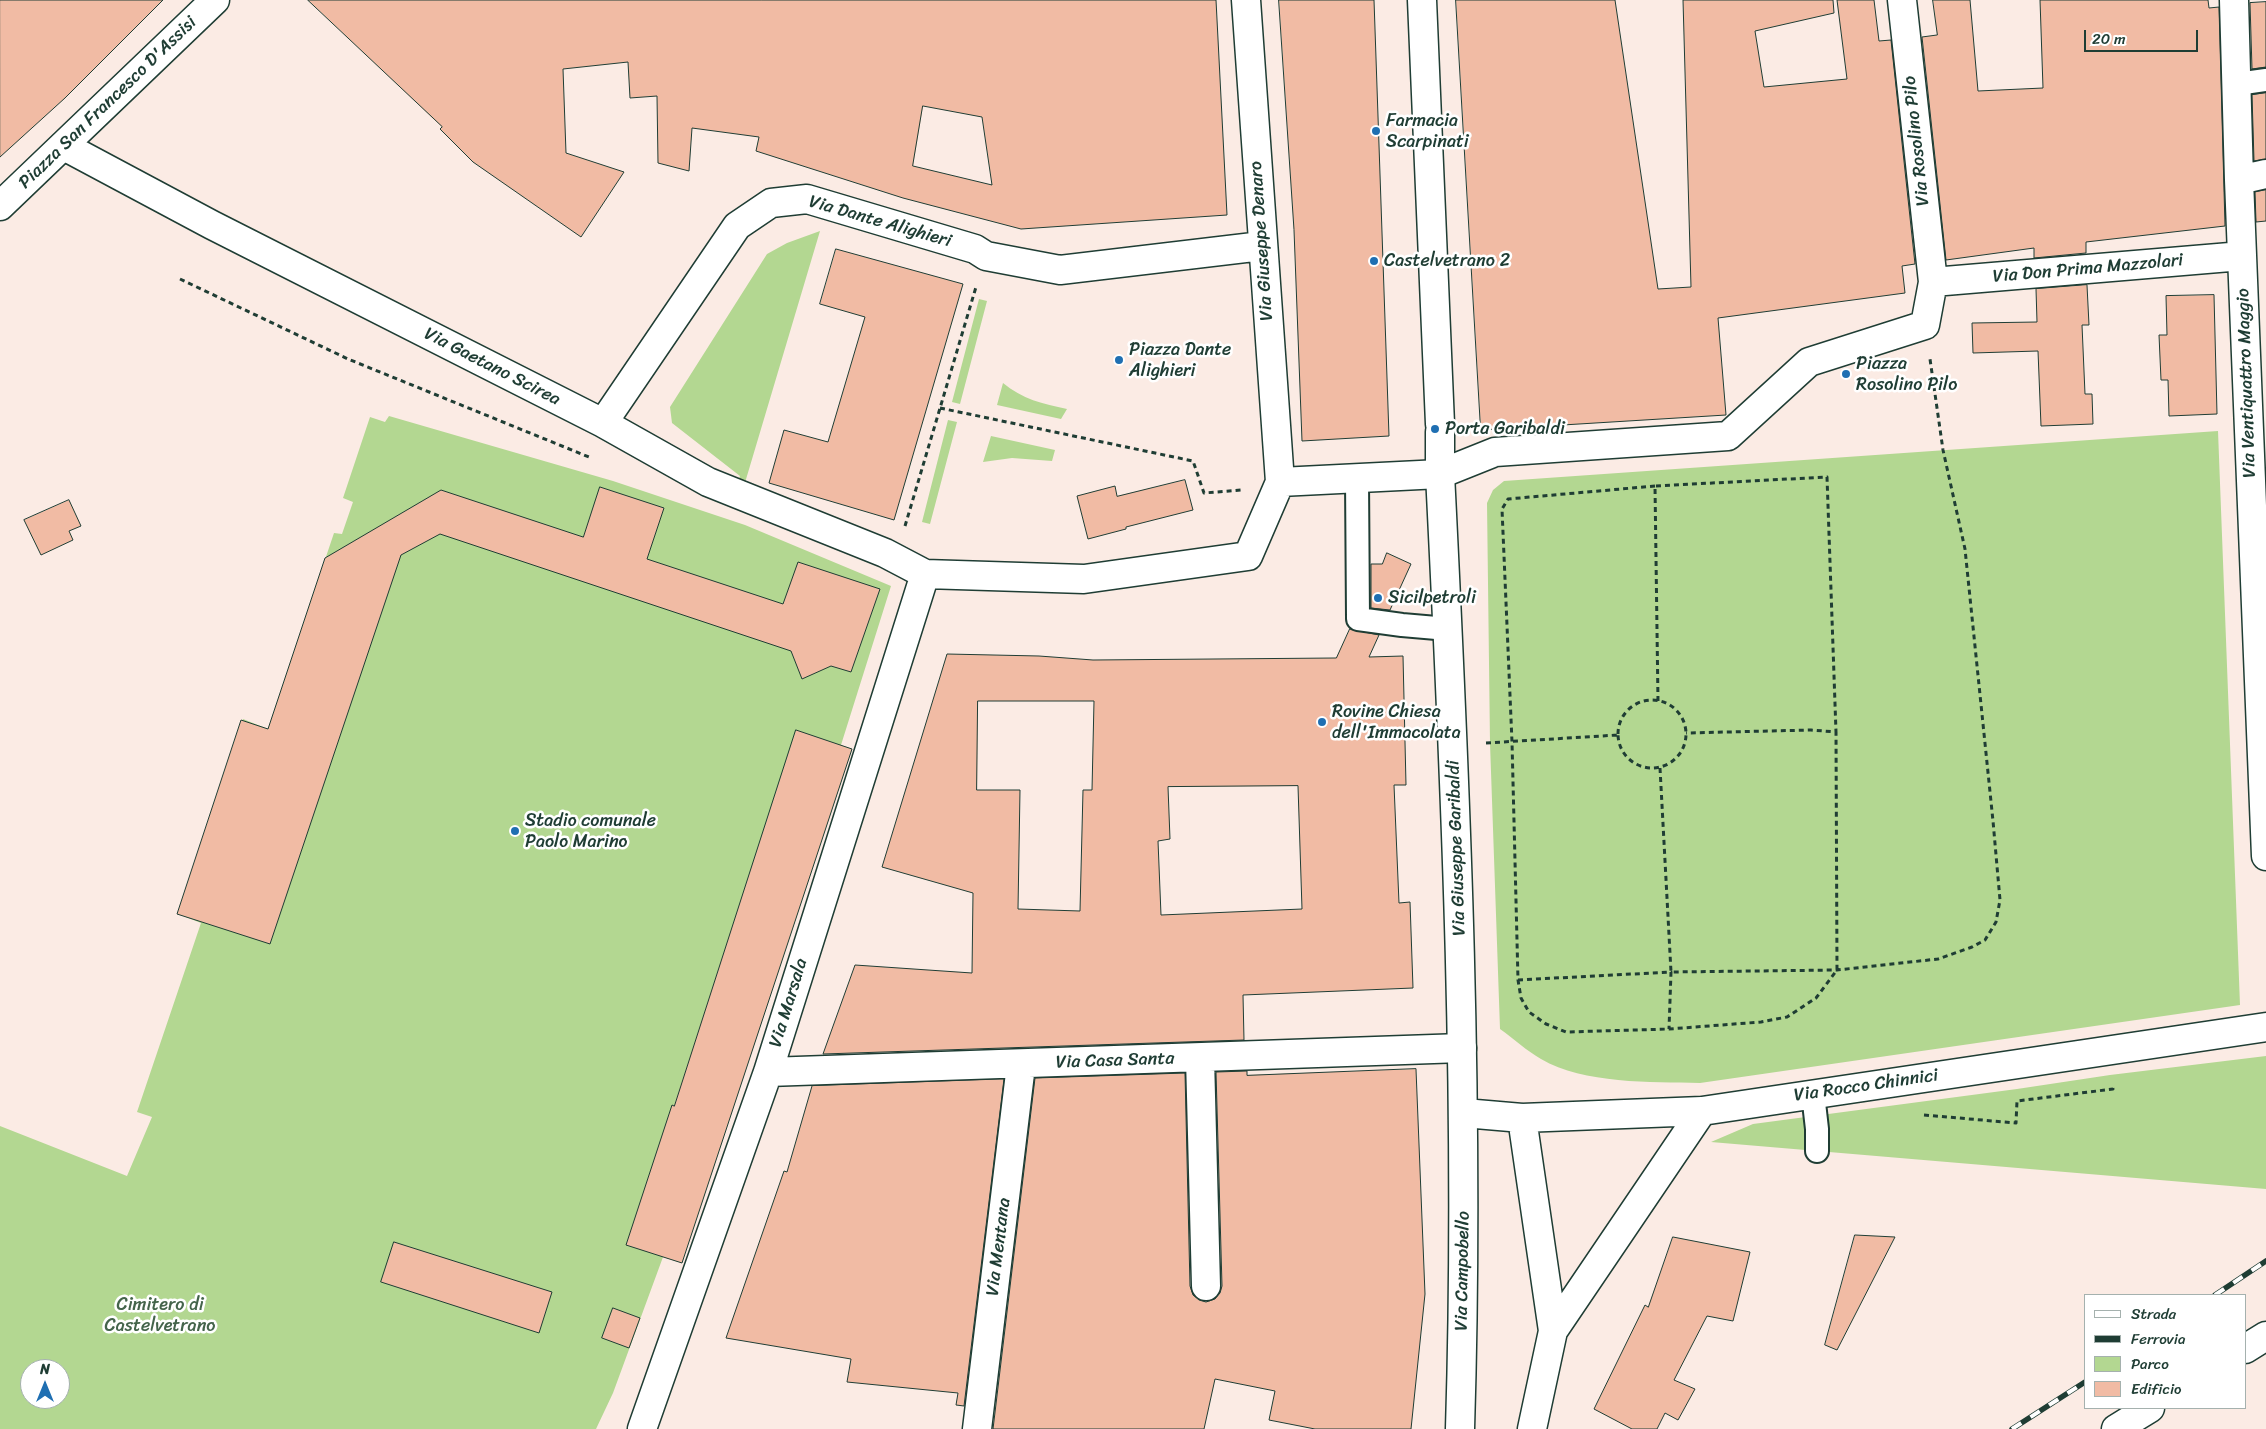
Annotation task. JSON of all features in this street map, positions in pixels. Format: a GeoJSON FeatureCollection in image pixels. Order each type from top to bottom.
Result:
{"type":"FeatureCollection","features":[{"type":"Feature","properties":{"kind":"street","name":"Piazza San Francesco D'Assisi"},"geometry":{"type":"LineString","coordinates":[[0,206],[215,0]]}},
{"type":"Feature","properties":{"kind":"street","name":"Via Giuseppe Denaro"},"geometry":{"type":"LineString","coordinates":[[1246,0],[1280,482]]}},
{"type":"Feature","properties":{"kind":"street","name":"Via Giuseppe Garibaldi"},"geometry":{"type":"LineString","coordinates":[[1422,0],[1440,428],[1440,474],[1453,744],[1464,1113]]}},
{"type":"Feature","properties":{"kind":"street","name":"Via Rosolino Pilo"},"geometry":{"type":"LineString","coordinates":[[1902,0],[1933,282]]}},
{"type":"Feature","properties":{"kind":"street","name":"Via Ventiquattro Maggio"},"geometry":{"type":"LineString","coordinates":[[2234,0],[2242,256],[2256,343],[2266,856]]}},
{"type":"Feature","properties":{"kind":"street","name":"Via Gaetano Scirea"},"geometry":{"type":"LineString","coordinates":[[64,146],[204,221],[603,423],[708,482],[896,558],[925,574]]}},
{"type":"Feature","properties":{"kind":"street"},"geometry":{"type":"LineString","coordinates":[[2239,180],[2266,174]]}},
{"type":"Feature","properties":{"kind":"street","name":"Via Dante Alighieri"},"geometry":{"type":"LineString","coordinates":[[603,423],[737,226],[771,203],[807,200],[975,249],[986,256],[1060,270],[1262,246]]}},
{"type":"Feature","properties":{"kind":"street","name":"Via Don Prima Mazzolari"},"geometry":{"type":"LineString","coordinates":[[1933,282],[2242,256]]}},
{"type":"Feature","properties":{"kind":"street"},"geometry":{"type":"LineString","coordinates":[[925,574],[1084,579],[1248,556],[1280,482],[1440,474],[1495,452],[1728,436],[1809,362],[1925,325],[1933,282]]}},
{"type":"Feature","properties":{"kind":"street","name":"Via Marsala"},"geometry":{"type":"LineString","coordinates":[[642,1429],[768,1072],[925,574]]}},
{"type":"Feature","properties":{"kind":"street","name":"Via Rocco Chinnici"},"geometry":{"type":"LineString","coordinates":[[1464,1113],[1522,1118],[1702,1111],[2266,1027]]}},
{"type":"Feature","properties":{"kind":"street","name":"Via Casa Santa"},"geometry":{"type":"LineString","coordinates":[[768,1072],[1021,1065],[1462,1048]]}},
{"type":"Feature","properties":{"kind":"street"},"geometry":{"type":"LineString","coordinates":[[1200,1058],[1206,1286]]}},
{"type":"Feature","properties":{"kind":"street","name":"Via Mentana"},"geometry":{"type":"LineString","coordinates":[[977,1429],[1021,1065]]}},
{"type":"Feature","properties":{"kind":"street"},"geometry":{"type":"LineString","coordinates":[[1553,1331],[1702,1111]]}},
{"type":"Feature","properties":{"kind":"street","name":"Via Campobello"},"geometry":{"type":"LineString","coordinates":[[1460,1429],[1464,1113]]}},
{"type":"Feature","properties":{"kind":"street"},"geometry":{"type":"LineString","coordinates":[[1522,1118],[1553,1331],[1532,1429]]}},
{"type":"Feature","properties":{"kind":"street"},"geometry":{"type":"LineString","coordinates":[[2246,1348],[2266,1336]]}},
{"type":"Feature","properties":{"kind":"street"},"geometry":{"type":"LineString","coordinates":[[2116,1429],[2148,1409]]}},
{"type":"Feature","properties":{"kind":"lane"},"geometry":{"type":"LineString","coordinates":[[2237,84],[2266,80]]}},
{"type":"Feature","properties":{"kind":"lane"},"geometry":{"type":"LineString","coordinates":[[1357,479],[1358,619],[1448,629]]}},
{"type":"Feature","properties":{"kind":"lane"},"geometry":{"type":"LineString","coordinates":[[1813,1094],[1817,1129],[1817,1151]]}},
{"type":"Feature","properties":{"kind":"path"},"geometry":{"type":"LineString","coordinates":[[896,558],[986,256]]}},
{"type":"Feature","properties":{"kind":"path"},"geometry":{"type":"LineString","coordinates":[[180,279],[348,359],[592,458]]}},
{"type":"Feature","properties":{"kind":"path"},"geometry":{"type":"LineString","coordinates":[[1518,980],[1671,972],[1837,970],[1938,959],[1972,947],[1985,940],[1996,922],[2000,900],[1965,549],[1943,450],[1925,325]]}},
{"type":"Feature","properties":{"kind":"path"},"geometry":{"type":"LineString","coordinates":[[940,408],[1194,461],[1204,493],[1249,489],[1280,482]]}},
{"type":"Feature","properties":{"kind":"path"},"geometry":{"type":"LineString","coordinates":[[1827,477],[1836,732],[1837,970],[1816,998],[1787,1017],[1761,1022],[1669,1029],[1566,1032],[1546,1024],[1529,1012],[1520,998],[1518,980],[1512,742],[1502,509],[1508,499],[1655,486],[1827,477]]}},
{"type":"Feature","properties":{"kind":"path"},"geometry":{"type":"LineString","coordinates":[[1655,486],[1658,701]]}},
{"type":"Feature","properties":{"kind":"path"},"geometry":{"type":"LineString","coordinates":[[1646,701],[1658,701],[1669,704],[1678,712],[1684,722],[1686,734],[1685,746],[1679,756],[1660,768],[1647,768],[1636,764],[1626,756],[1620,746],[1618,735],[1620,723],[1626,713],[1634,705],[1646,701]]}},
{"type":"Feature","properties":{"kind":"path"},"geometry":{"type":"LineString","coordinates":[[1686,734],[1811,730],[1836,732]]}},
{"type":"Feature","properties":{"kind":"path"},"geometry":{"type":"LineString","coordinates":[[1453,744],[1618,735]]}},
{"type":"Feature","properties":{"kind":"path"},"geometry":{"type":"LineString","coordinates":[[1660,768],[1671,972],[1669,1029]]}},
{"type":"Feature","properties":{"kind":"path"},"geometry":{"type":"LineString","coordinates":[[1916,1116],[1925,1115],[2016,1123],[2017,1101],[2113,1089],[2107,1051]]}},
{"type":"Feature","properties":{"kind":"green space"},"geometry":{"type":"Polygon","coordinates":[[[820,231],[744,486],[737,484],[740,476],[672,423],[670,407],[767,254],[787,243],[820,231]]]}},
{"type":"Feature","properties":{"kind":"green space"},"geometry":{"type":"Polygon","coordinates":[[[979,299],[987,301],[960,404],[952,402],[979,299]]]}},
{"type":"Feature","properties":{"kind":"green space"},"geometry":{"type":"Polygon","coordinates":[[[1003,383],[1025,397],[1067,409],[1061,419],[997,405],[1003,383]]]}},
{"type":"Feature","properties":{"kind":"green space","name":"Stadio comunale Paolo Marino"},"geometry":{"type":"Polygon","coordinates":[[[389,416],[613,481],[745,525],[891,586],[841,745],[852,749],[682,1263],[663,1257],[613,1393],[596,1429],[0,1429],[0,1126],[127,1176],[152,1117],[137,1112],[201,923],[178,914],[243,719],[268,729],[334,533],[342,534],[353,502],[343,498],[370,417],[385,422],[389,416]]]}},
{"type":"Feature","properties":{"kind":"green space"},"geometry":{"type":"Polygon","coordinates":[[[948,420],[957,422],[930,524],[922,522],[948,420]]]}},
{"type":"Feature","properties":{"kind":"green space"},"geometry":{"type":"Polygon","coordinates":[[[2218,431],[2240,1005],[1700,1083],[1639,1082],[1577,1073],[1541,1059],[1500,1029],[1490,743],[1487,503],[1493,490],[1504,481],[2218,431]]]}},
{"type":"Feature","properties":{"kind":"green space"},"geometry":{"type":"Polygon","coordinates":[[[991,436],[1055,450],[1052,461],[1012,458],[983,462],[991,436]]]}},
{"type":"Feature","properties":{"kind":"green space"},"geometry":{"type":"Polygon","coordinates":[[[2266,1056],[2266,1189],[1711,1142],[1753,1124],[2110,1075],[2266,1056]]]}},
{"type":"Feature","properties":{"kind":"building"},"geometry":{"type":"Polygon","coordinates":[[[0,0],[163,0],[65,98],[0,157],[0,0]]]}},
{"type":"Feature","properties":{"kind":"building"},"geometry":{"type":"Polygon","coordinates":[[[308,0],[1216,0],[1227,215],[1021,229],[903,198],[756,151],[759,137],[692,128],[689,171],[658,163],[657,96],[630,98],[628,62],[563,69],[566,153],[624,172],[581,237],[473,162],[440,129],[442,127],[308,0]],[[923,106],[913,166],[992,185],[982,117],[923,106]]]}},
{"type":"Feature","properties":{"kind":"building"},"geometry":{"type":"Polygon","coordinates":[[[1279,0],[1374,0],[1389,436],[1302,441],[1294,230],[1279,0]]]}},
{"type":"Feature","properties":{"kind":"building"},"geometry":{"type":"Polygon","coordinates":[[[1456,0],[1615,0],[1658,289],[1691,287],[1683,0],[1833,0],[1834,13],[1755,31],[1764,87],[1847,79],[1837,0],[1874,0],[1879,41],[1891,40],[1915,264],[1902,266],[1905,293],[1718,318],[1726,415],[1481,430],[1456,0]]]}},
{"type":"Feature","properties":{"kind":"building"},"geometry":{"type":"Polygon","coordinates":[[[1933,0],[1970,0],[1978,91],[2043,88],[2040,0],[2208,0],[2209,8],[2219,7],[2225,226],[2086,242],[2086,253],[2034,258],[2034,248],[1946,260],[1922,37],[1937,35],[1933,0]]]}},
{"type":"Feature","properties":{"kind":"building"},"geometry":{"type":"Polygon","coordinates":[[[2266,2],[2266,67],[2252,69],[2250,3],[2266,2]]]}},
{"type":"Feature","properties":{"kind":"building"},"geometry":{"type":"Polygon","coordinates":[[[2266,93],[2266,159],[2254,161],[2252,95],[2266,93]]]}},
{"type":"Feature","properties":{"kind":"building"},"geometry":{"type":"Polygon","coordinates":[[[2266,190],[2266,221],[2256,222],[2255,192],[2266,190]]]}},
{"type":"Feature","properties":{"kind":"building"},"geometry":{"type":"Polygon","coordinates":[[[836,249],[963,284],[894,520],[769,483],[784,430],[828,442],[865,317],[820,304],[836,249]]]}},
{"type":"Feature","properties":{"kind":"building"},"geometry":{"type":"Polygon","coordinates":[[[2087,285],[2089,325],[2082,325],[2085,394],[2092,394],[2093,424],[2041,426],[2038,351],[1973,353],[1972,323],[2037,322],[2036,289],[2087,285]]]}},
{"type":"Feature","properties":{"kind":"building"},"geometry":{"type":"Polygon","coordinates":[[[2214,295],[2217,414],[2169,416],[2168,380],[2161,380],[2159,335],[2167,335],[2166,296],[2214,295]]]}},
{"type":"Feature","properties":{"kind":"building"},"geometry":{"type":"Polygon","coordinates":[[[1185,480],[1193,510],[1088,539],[1077,496],[1115,486],[1117,496],[1185,480]]]}},
{"type":"Feature","properties":{"kind":"building"},"geometry":{"type":"Polygon","coordinates":[[[600,487],[664,508],[647,559],[783,604],[798,562],[880,589],[851,672],[831,666],[802,679],[791,651],[440,534],[401,555],[270,944],[177,914],[241,720],[268,729],[325,558],[441,490],[583,537],[600,487]]]}},
{"type":"Feature","properties":{"kind":"building"},"geometry":{"type":"Polygon","coordinates":[[[69,500],[81,526],[69,531],[73,540],[41,555],[24,520],[69,500]]]}},
{"type":"Feature","properties":{"kind":"building"},"geometry":{"type":"Polygon","coordinates":[[[1387,553],[1411,564],[1390,610],[1371,608],[1371,564],[1382,564],[1387,553]]]}},
{"type":"Feature","properties":{"kind":"building"},"geometry":{"type":"Polygon","coordinates":[[[1350,629],[1379,635],[1369,657],[1403,656],[1406,785],[1394,785],[1399,903],[1410,902],[1413,988],[1243,995],[1244,1040],[823,1054],[855,965],[972,973],[973,893],[882,867],[947,654],[1039,656],[1093,660],[1336,658],[1350,629]],[[978,701],[977,790],[1020,790],[1018,909],[1080,911],[1083,790],[1092,790],[1094,701],[978,701]],[[1298,786],[1168,787],[1170,839],[1158,841],[1161,915],[1302,909],[1298,786]]]}},
{"type":"Feature","properties":{"kind":"building"},"geometry":{"type":"Polygon","coordinates":[[[796,730],[852,749],[682,1263],[626,1245],[672,1105],[674,1106],[796,730]]]}},
{"type":"Feature","properties":{"kind":"building"},"geometry":{"type":"Polygon","coordinates":[[[1416,1069],[1425,1294],[1411,1429],[1315,1429],[1269,1420],[1275,1391],[1215,1379],[1204,1429],[993,1429],[1035,1078],[1185,1073],[1190,1286],[1193,1295],[1199,1300],[1206,1302],[1215,1299],[1220,1293],[1222,1286],[1216,1072],[1247,1071],[1247,1075],[1416,1069]]]}},
{"type":"Feature","properties":{"kind":"building"},"geometry":{"type":"Polygon","coordinates":[[[1004,1079],[964,1406],[956,1405],[958,1393],[847,1382],[851,1359],[726,1338],[784,1171],[787,1172],[812,1086],[1004,1079]]]}},
{"type":"Feature","properties":{"kind":"building"},"geometry":{"type":"Polygon","coordinates":[[[1855,1235],[1895,1237],[1837,1350],[1825,1345],[1855,1235]]]}},
{"type":"Feature","properties":{"kind":"building"},"geometry":{"type":"Polygon","coordinates":[[[1673,1237],[1750,1252],[1733,1321],[1707,1316],[1674,1380],[1695,1389],[1678,1420],[1665,1413],[1657,1429],[1632,1429],[1594,1409],[1645,1305],[1648,1307],[1673,1237]]]}},
{"type":"Feature","properties":{"kind":"building"},"geometry":{"type":"Polygon","coordinates":[[[394,1242],[552,1292],[539,1333],[381,1282],[394,1242]]]}},
{"type":"Feature","properties":{"kind":"building"},"geometry":{"type":"Polygon","coordinates":[[[613,1308],[640,1318],[629,1348],[602,1338],[613,1308]]]}},
{"type":"Feature","properties":{"kind":"railway"},"geometry":{"type":"LineString","coordinates":[[2216,1294],[2266,1261]]}},
{"type":"Feature","properties":{"kind":"railway"},"geometry":{"type":"LineString","coordinates":[[2012,1429],[2084,1383]]}},
{"type":"Feature","properties":{"kind":"place","name":"Farmacia Scarpinati"},"geometry":{"type":"Point","coordinates":[1376,131]}},
{"type":"Feature","properties":{"kind":"place","name":"Castelvetrano 2"},"geometry":{"type":"Point","coordinates":[1374,261]}},
{"type":"Feature","properties":{"kind":"place","name":"Piazza Dante Alighieri"},"geometry":{"type":"Point","coordinates":[1119,360]}},
{"type":"Feature","properties":{"kind":"place","name":"Piazza Rosolino Pilo"},"geometry":{"type":"Point","coordinates":[1846,374]}},
{"type":"Feature","properties":{"kind":"place","name":"Porta Garibaldi"},"geometry":{"type":"Point","coordinates":[1435,429]}},
{"type":"Feature","properties":{"kind":"place","name":"Sicilpetroli"},"geometry":{"type":"Point","coordinates":[1378,598]}},
{"type":"Feature","properties":{"kind":"place","name":"Rovine Chiesa dell'Immacolata"},"geometry":{"type":"Point","coordinates":[1322,722]}},
{"type":"Feature","properties":{"kind":"place","name":"Stadio comunale Paolo Marino"},"geometry":{"type":"Point","coordinates":[515,831]}},
{"type":"Feature","properties":{"kind":"park label","name":"Cimitero di Castelvetrano"},"geometry":{"type":"Point","coordinates":[160,1315]}}]}
